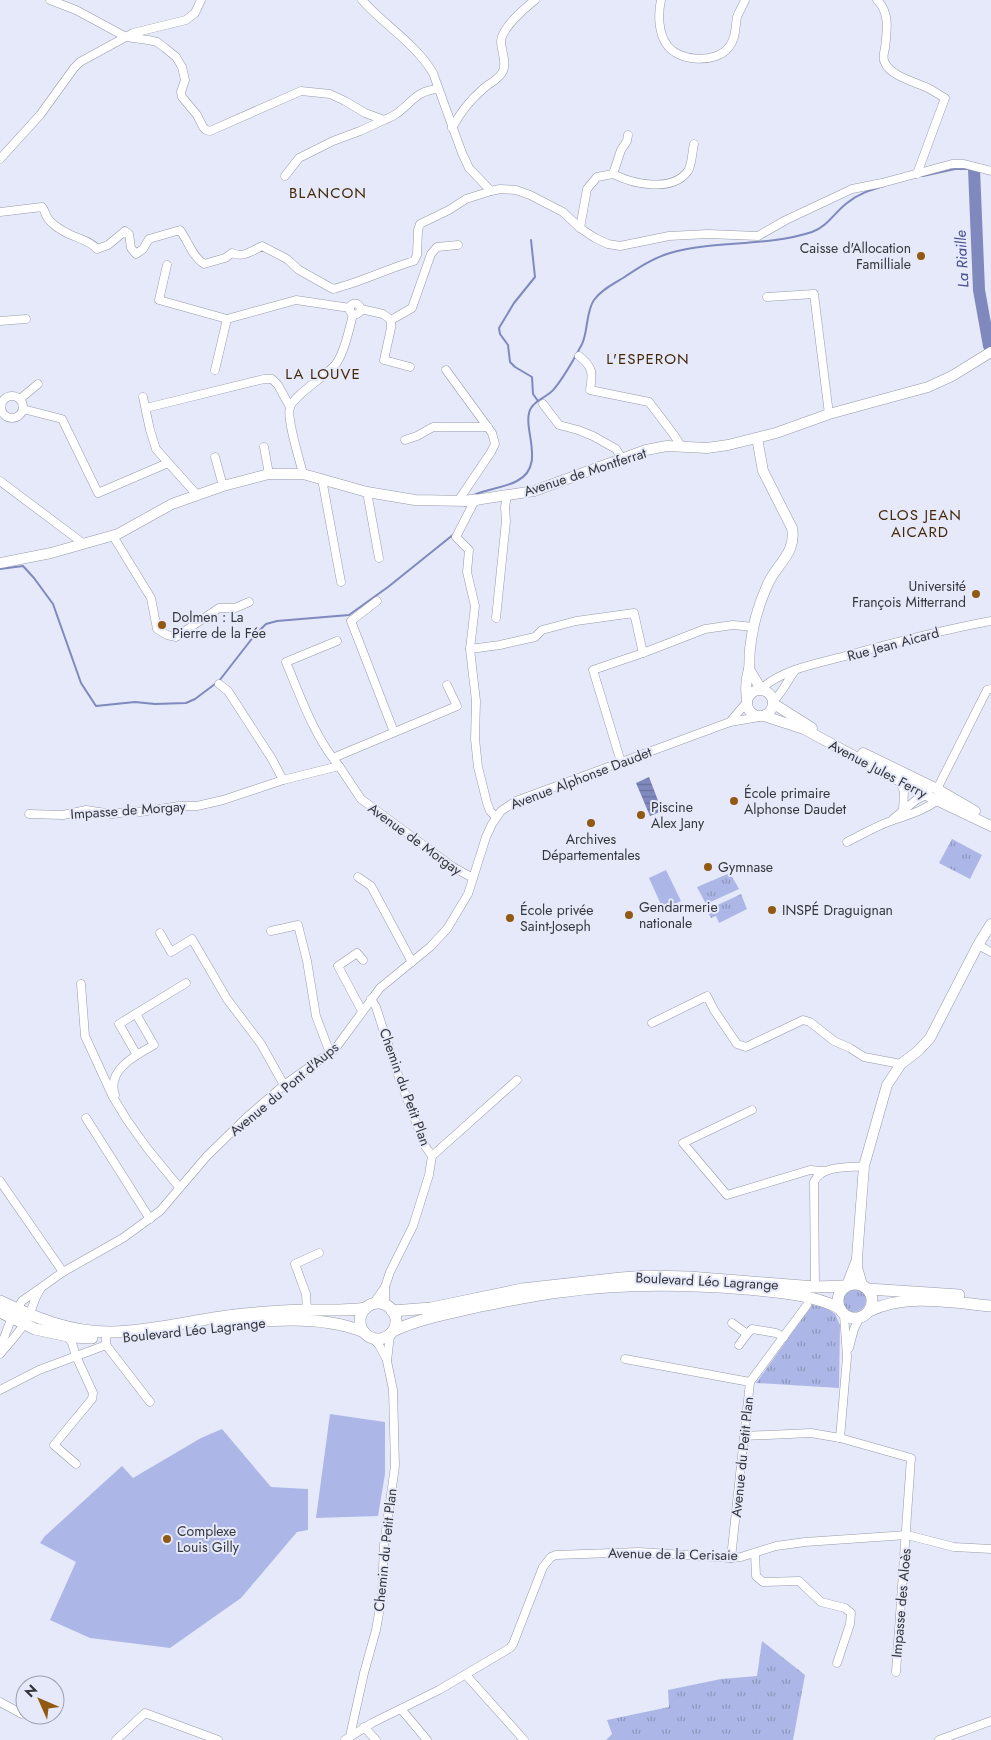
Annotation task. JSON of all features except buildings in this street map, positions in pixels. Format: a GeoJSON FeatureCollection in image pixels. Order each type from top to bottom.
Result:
{"type":"FeatureCollection","features":[{"type":"Feature","properties":{"kind":"main road","name":"Boulevard Léo Lagrange"},"geometry":{"type":"LineString","coordinates":[[389,1308],[431,1308],[522,1289],[647,1276],[689,1277],[815,1287],[846,1286]]}},
{"type":"Feature","properties":{"kind":"main road"},"geometry":{"type":"LineString","coordinates":[[991,1298],[865,1287],[853,1283],[846,1286],[838,1296],[842,1311],[854,1318],[888,1303],[916,1300],[991,1306]]}},
{"type":"Feature","properties":{"kind":"main road","name":"Boulevard Léo Lagrange"},"geometry":{"type":"LineString","coordinates":[[392,1333],[434,1316],[560,1292],[610,1287],[663,1285],[765,1291],[821,1300],[842,1311]]}},
{"type":"Feature","properties":{"kind":"main road"},"geometry":{"type":"LineString","coordinates":[[864,1314],[872,1300],[865,1287]]}},
{"type":"Feature","properties":{"kind":"main road"},"geometry":{"type":"LineString","coordinates":[[0,1300],[14,1313]]}},
{"type":"Feature","properties":{"kind":"main road","name":"Boulevard Léo Lagrange"},"geometry":{"type":"LineString","coordinates":[[69,1332],[139,1330],[243,1314],[307,1310],[351,1311],[369,1306]]}},
{"type":"Feature","properties":{"kind":"main road"},"geometry":{"type":"LineString","coordinates":[[369,1306],[389,1308],[396,1321],[392,1333],[382,1339],[369,1335],[360,1322],[362,1312],[369,1306]]}},
{"type":"Feature","properties":{"kind":"main road"},"geometry":{"type":"LineString","coordinates":[[0,1312],[14,1313]]}},
{"type":"Feature","properties":{"kind":"main road","name":"Boulevard Léo Lagrange"},"geometry":{"type":"LineString","coordinates":[[14,1313],[27,1319],[106,1342],[116,1338],[244,1322],[308,1320],[340,1324],[369,1335]]}},
{"type":"Feature","properties":{"kind":"street"},"geometry":{"type":"LineString","coordinates":[[50,0],[76,10],[126,37],[157,42],[176,57],[182,67],[185,80],[181,92],[182,98],[197,115],[206,130],[210,131],[301,91],[330,94],[364,113],[384,120]]}},
{"type":"Feature","properties":{"kind":"street"},"geometry":{"type":"LineString","coordinates":[[0,159],[40,115],[80,62],[133,33],[186,20],[195,13],[202,0]]}},
{"type":"Feature","properties":{"kind":"street"},"geometry":{"type":"LineString","coordinates":[[362,0],[415,49],[433,73],[452,128],[470,168],[490,191]]}},
{"type":"Feature","properties":{"kind":"street"},"geometry":{"type":"LineString","coordinates":[[452,128],[470,102],[483,88],[497,79],[502,72],[504,61],[501,40],[503,33],[518,14],[535,0]]}},
{"type":"Feature","properties":{"kind":"street"},"geometry":{"type":"LineString","coordinates":[[662,0],[659,11],[661,30],[667,45],[678,54],[704,58],[718,56],[729,48],[734,38],[737,16],[745,0]]}},
{"type":"Feature","properties":{"kind":"street"},"geometry":{"type":"LineString","coordinates":[[877,0],[882,4],[887,16],[883,56],[885,64],[899,76],[930,88],[945,98],[917,174]]}},
{"type":"Feature","properties":{"kind":"street"},"geometry":{"type":"LineString","coordinates":[[286,176],[300,158],[333,141],[396,114],[413,97],[428,90],[438,89]]}},
{"type":"Feature","properties":{"kind":"street"},"geometry":{"type":"LineString","coordinates":[[613,174],[628,135]]}},
{"type":"Feature","properties":{"kind":"street"},"geometry":{"type":"LineString","coordinates":[[580,228],[587,189],[596,177],[613,174],[626,181],[667,184],[682,177],[689,170],[694,144]]}},
{"type":"Feature","properties":{"kind":"street"},"geometry":{"type":"LineString","coordinates":[[0,212],[42,207],[48,220],[69,234],[93,244],[97,249],[108,245],[125,230],[130,234],[131,248],[136,254],[143,249],[149,239],[180,230],[196,258],[204,264],[225,258],[232,253],[238,256],[246,254],[262,246],[333,289],[371,278],[392,268],[414,261],[417,255],[420,224],[449,210],[466,199],[500,189],[516,190],[530,195],[564,212],[580,228],[595,238],[608,244],[620,246],[669,236],[708,234],[758,236],[786,220],[852,189],[952,164],[964,164],[991,170]]}},
{"type":"Feature","properties":{"kind":"street"},"geometry":{"type":"LineString","coordinates":[[391,320],[412,308],[431,254],[437,247],[458,245]]}},
{"type":"Feature","properties":{"kind":"street"},"geometry":{"type":"LineString","coordinates":[[167,265],[159,300],[227,319],[296,300],[359,313],[361,309],[384,314],[391,320],[391,328],[384,360],[410,367]]}},
{"type":"Feature","properties":{"kind":"street"},"geometry":{"type":"LineString","coordinates":[[767,297],[814,294],[829,414]]}},
{"type":"Feature","properties":{"kind":"street"},"geometry":{"type":"LineString","coordinates":[[290,407],[298,396],[338,362],[352,311]]}},
{"type":"Feature","properties":{"kind":"street"},"geometry":{"type":"LineString","coordinates":[[0,321],[26,319]]}},
{"type":"Feature","properties":{"kind":"street"},"geometry":{"type":"LineString","coordinates":[[215,370],[227,319]]}},
{"type":"Feature","properties":{"kind":"street","name":"Avenue de Montferrat"},"geometry":{"type":"LineString","coordinates":[[0,563],[51,553],[113,536],[172,504],[223,486],[269,474],[303,474],[367,492],[415,500],[469,500],[534,491],[622,459],[664,447],[707,448],[728,445],[758,438],[829,414],[928,387],[952,376],[991,352]]}},
{"type":"Feature","properties":{"kind":"street"},"geometry":{"type":"LineString","coordinates":[[579,356],[587,363],[593,375],[590,390],[649,402],[681,446]]}},
{"type":"Feature","properties":{"kind":"street"},"geometry":{"type":"LineString","coordinates":[[446,370],[494,438],[494,448],[469,500],[456,537],[469,550],[467,572],[476,606],[470,649],[476,701],[475,739],[478,768],[490,811],[496,817]]}},
{"type":"Feature","properties":{"kind":"street"},"geometry":{"type":"LineString","coordinates":[[146,408],[264,379],[272,379],[278,384],[290,407],[290,422],[303,474]]}},
{"type":"Feature","properties":{"kind":"street"},"geometry":{"type":"LineString","coordinates":[[20,399],[38,384]]}},
{"type":"Feature","properties":{"kind":"street"},"geometry":{"type":"LineString","coordinates":[[14,396],[20,399],[23,409],[17,418],[10,419],[2,416],[1,409],[4,399],[14,396]]}},
{"type":"Feature","properties":{"kind":"street"},"geometry":{"type":"LineString","coordinates":[[143,396],[156,449],[197,495]]}},
{"type":"Feature","properties":{"kind":"street"},"geometry":{"type":"LineString","coordinates":[[543,404],[559,425],[593,436],[616,449],[622,459]]}},
{"type":"Feature","properties":{"kind":"street"},"geometry":{"type":"LineString","coordinates":[[23,409],[62,419],[98,493],[168,463]]}},
{"type":"Feature","properties":{"kind":"street"},"geometry":{"type":"LineString","coordinates":[[405,440],[433,428],[488,427]]}},
{"type":"Feature","properties":{"kind":"street"},"geometry":{"type":"LineString","coordinates":[[758,438],[762,471],[792,528],[793,536],[790,551],[767,584],[754,627],[745,691],[750,712],[762,716],[772,709],[783,687],[795,670]]}},
{"type":"Feature","properties":{"kind":"street"},"geometry":{"type":"LineString","coordinates":[[264,447],[269,474]]}},
{"type":"Feature","properties":{"kind":"street"},"geometry":{"type":"LineString","coordinates":[[215,458],[223,486]]}},
{"type":"Feature","properties":{"kind":"street"},"geometry":{"type":"LineString","coordinates":[[322,479],[341,582]]}},
{"type":"Feature","properties":{"kind":"street"},"geometry":{"type":"LineString","coordinates":[[0,481],[84,544]]}},
{"type":"Feature","properties":{"kind":"street"},"geometry":{"type":"LineString","coordinates":[[367,492],[379,558]]}},
{"type":"Feature","properties":{"kind":"street"},"geometry":{"type":"LineString","coordinates":[[496,618],[507,496]]}},
{"type":"Feature","properties":{"kind":"street"},"geometry":{"type":"LineString","coordinates":[[113,536],[151,598],[157,628],[167,635],[176,637],[219,608],[235,608],[249,602]]}},
{"type":"Feature","properties":{"kind":"street"},"geometry":{"type":"LineString","coordinates":[[378,601],[351,621],[394,732]]}},
{"type":"Feature","properties":{"kind":"street"},"geometry":{"type":"LineString","coordinates":[[470,649],[500,645],[535,637],[542,630],[576,620],[634,612],[643,654]]}},
{"type":"Feature","properties":{"kind":"street","name":"Rue Jean Aicard"},"geometry":{"type":"LineString","coordinates":[[761,689],[772,681],[795,670],[946,630],[991,621]]}},
{"type":"Feature","properties":{"kind":"street"},"geometry":{"type":"LineString","coordinates":[[621,762],[593,670],[643,654],[705,629],[733,626],[754,627]]}},
{"type":"Feature","properties":{"kind":"street","name":"Avenue de Morgay"},"geometry":{"type":"LineString","coordinates":[[337,641],[286,662],[313,725],[361,799],[453,867],[473,878]]}},
{"type":"Feature","properties":{"kind":"street"},"geometry":{"type":"LineString","coordinates":[[749,669],[761,689],[769,693],[776,700]]}},
{"type":"Feature","properties":{"kind":"street"},"geometry":{"type":"LineString","coordinates":[[219,684],[232,698],[272,759],[283,780],[339,766]]}},
{"type":"Feature","properties":{"kind":"street"},"geometry":{"type":"LineString","coordinates":[[333,758],[457,706],[447,684]]}},
{"type":"Feature","properties":{"kind":"street"},"geometry":{"type":"LineString","coordinates":[[747,701],[752,692],[761,689]]}},
{"type":"Feature","properties":{"kind":"street"},"geometry":{"type":"LineString","coordinates":[[890,821],[906,817],[929,807],[938,800],[937,789],[987,690],[991,689]]}},
{"type":"Feature","properties":{"kind":"street","name":"Avenue Jules Ferry"},"geometry":{"type":"LineString","coordinates":[[776,700],[784,709],[810,726],[921,783],[937,789],[991,820]]}},
{"type":"Feature","properties":{"kind":"street","name":"Avenue Alphonse Daudet"},"geometry":{"type":"LineString","coordinates":[[730,722],[747,701]]}},
{"type":"Feature","properties":{"kind":"street","name":"Avenue Alphonse Daudet"},"geometry":{"type":"LineString","coordinates":[[473,878],[486,837],[496,817],[500,811],[516,801],[730,722],[762,716]]}},
{"type":"Feature","properties":{"kind":"street","name":"Avenue Jules Ferry"},"geometry":{"type":"LineString","coordinates":[[762,716],[804,729],[926,795],[991,826]]}},
{"type":"Feature","properties":{"kind":"street","name":"Impasse de Morgay"},"geometry":{"type":"LineString","coordinates":[[29,814],[63,814],[86,810],[112,814],[179,806],[197,806],[224,800],[283,780]]}},
{"type":"Feature","properties":{"kind":"street"},"geometry":{"type":"LineString","coordinates":[[899,780],[904,792],[903,811]]}},
{"type":"Feature","properties":{"kind":"street"},"geometry":{"type":"LineString","coordinates":[[847,842],[890,821],[937,789]]}},
{"type":"Feature","properties":{"kind":"street"},"geometry":{"type":"LineString","coordinates":[[358,877],[371,886],[412,962]]}},
{"type":"Feature","properties":{"kind":"street","name":"Avenue du Pont d'Aups"},"geometry":{"type":"LineString","coordinates":[[0,1348],[14,1313],[22,1301],[63,1272],[123,1238],[160,1211],[179,1187],[247,1117],[284,1085],[330,1053],[386,982],[412,962],[448,929],[463,905],[473,878]]}},
{"type":"Feature","properties":{"kind":"street"},"geometry":{"type":"LineString","coordinates":[[865,1287],[860,1278],[857,1258],[864,1166],[887,1085],[901,1064],[918,1051],[930,1038],[978,945],[991,924]]}},
{"type":"Feature","properties":{"kind":"street"},"geometry":{"type":"LineString","coordinates":[[271,931],[298,925],[307,961],[316,1016],[330,1053]]}},
{"type":"Feature","properties":{"kind":"street"},"geometry":{"type":"LineString","coordinates":[[160,933],[171,952],[192,939],[228,999],[261,1044],[284,1085]]}},
{"type":"Feature","properties":{"kind":"street"},"geometry":{"type":"LineString","coordinates":[[978,945],[991,952]]}},
{"type":"Feature","properties":{"kind":"street"},"geometry":{"type":"LineString","coordinates":[[362,1011],[338,966],[357,953],[364,960]]}},
{"type":"Feature","properties":{"kind":"street"},"geometry":{"type":"LineString","coordinates":[[137,1055],[119,1024],[186,983]]}},
{"type":"Feature","properties":{"kind":"street"},"geometry":{"type":"LineString","coordinates":[[81,984],[85,1036],[120,1108],[147,1148],[179,1187]]}},
{"type":"Feature","properties":{"kind":"street"},"geometry":{"type":"LineString","coordinates":[[652,1023],[707,996],[724,1025],[737,1044],[741,1046],[746,1047],[804,1020],[810,1022],[834,1041],[864,1057],[901,1064]]}},
{"type":"Feature","properties":{"kind":"street","name":"Chemin du Petit Plan"},"geometry":{"type":"LineString","coordinates":[[369,1306],[385,1287],[390,1272],[413,1226],[429,1175],[432,1156],[425,1146],[397,1072],[376,1007],[371,999]]}},
{"type":"Feature","properties":{"kind":"street"},"geometry":{"type":"LineString","coordinates":[[120,1108],[113,1089],[115,1076],[122,1066],[154,1045],[136,1014]]}},
{"type":"Feature","properties":{"kind":"street"},"geometry":{"type":"LineString","coordinates":[[432,1156],[516,1080]]}},
{"type":"Feature","properties":{"kind":"street"},"geometry":{"type":"LineString","coordinates":[[752,1110],[683,1143],[727,1195],[810,1170],[822,1171],[864,1166]]}},
{"type":"Feature","properties":{"kind":"street"},"geometry":{"type":"LineString","coordinates":[[86,1118],[150,1219]]}},
{"type":"Feature","properties":{"kind":"street"},"geometry":{"type":"LineString","coordinates":[[815,1287],[814,1182],[822,1171]]}},
{"type":"Feature","properties":{"kind":"street"},"geometry":{"type":"LineString","coordinates":[[0,1181],[63,1272]]}},
{"type":"Feature","properties":{"kind":"street"},"geometry":{"type":"LineString","coordinates":[[307,1310],[306,1294],[295,1264],[319,1253]]}},
{"type":"Feature","properties":{"kind":"street"},"geometry":{"type":"LineString","coordinates":[[846,1286],[857,1258]]}},
{"type":"Feature","properties":{"kind":"street","name":"Chemin du Petit Plan"},"geometry":{"type":"LineString","coordinates":[[385,1287],[389,1308]]}},
{"type":"Feature","properties":{"kind":"street"},"geometry":{"type":"LineString","coordinates":[[0,1354],[27,1319],[35,1297],[41,1288]]}},
{"type":"Feature","properties":{"kind":"street","name":"Avenue du Petit Plan"},"geometry":{"type":"LineString","coordinates":[[731,1558],[750,1382],[807,1305]]}},
{"type":"Feature","properties":{"kind":"street"},"geometry":{"type":"LineString","coordinates":[[0,1307],[14,1313]]}},
{"type":"Feature","properties":{"kind":"street"},"geometry":{"type":"LineString","coordinates":[[842,1311],[847,1357]]}},
{"type":"Feature","properties":{"kind":"street"},"geometry":{"type":"LineString","coordinates":[[744,1436],[811,1433],[840,1438],[847,1357],[854,1329],[864,1314]]}},
{"type":"Feature","properties":{"kind":"street"},"geometry":{"type":"LineString","coordinates":[[732,1323],[747,1334]]}},
{"type":"Feature","properties":{"kind":"street"},"geometry":{"type":"LineString","coordinates":[[739,1345],[752,1329],[776,1333],[784,1337]]}},
{"type":"Feature","properties":{"kind":"street"},"geometry":{"type":"LineString","coordinates":[[69,1332],[76,1356],[93,1393],[92,1399],[54,1445],[76,1464]]}},
{"type":"Feature","properties":{"kind":"street","name":"Chemin du Petit Plan"},"geometry":{"type":"LineString","coordinates":[[348,1738],[376,1630],[382,1596],[384,1545],[395,1466],[393,1390],[388,1361],[392,1333]]}},
{"type":"Feature","properties":{"kind":"street","name":"Chemin du Petit Plan"},"geometry":{"type":"LineString","coordinates":[[369,1335],[379,1345],[388,1361]]}},
{"type":"Feature","properties":{"kind":"street"},"geometry":{"type":"LineString","coordinates":[[76,1356],[79,1347],[86,1337]]}},
{"type":"Feature","properties":{"kind":"street"},"geometry":{"type":"LineString","coordinates":[[0,1390],[39,1370],[106,1342],[150,1402]]}},
{"type":"Feature","properties":{"kind":"street"},"geometry":{"type":"LineString","coordinates":[[625,1359],[750,1382]]}},
{"type":"Feature","properties":{"kind":"street","name":"Impasse des Aloès"},"geometry":{"type":"LineString","coordinates":[[840,1438],[911,1458],[896,1672]]}},
{"type":"Feature","properties":{"kind":"street","name":"Avenue de la Cerisaie"},"geometry":{"type":"LineString","coordinates":[[348,1738],[364,1727],[439,1690],[510,1648],[514,1644],[543,1567],[551,1557],[556,1555],[639,1552],[731,1558],[776,1546],[805,1542],[907,1535],[954,1547],[991,1548]]}},
{"type":"Feature","properties":{"kind":"street"},"geometry":{"type":"LineString","coordinates":[[755,1553],[756,1576],[763,1582],[799,1581],[822,1602],[845,1608],[851,1613],[850,1624],[837,1663]]}},
{"type":"Feature","properties":{"kind":"street"},"geometry":{"type":"LineString","coordinates":[[466,1675],[524,1740]]}},
{"type":"Feature","properties":{"kind":"street"},"geometry":{"type":"LineString","coordinates":[[0,1702],[15,1710]]}},
{"type":"Feature","properties":{"kind":"street"},"geometry":{"type":"LineString","coordinates":[[401,1708],[427,1740]]}},
{"type":"Feature","properties":{"kind":"street"},"geometry":{"type":"LineString","coordinates":[[116,1740],[145,1713],[218,1740]]}},
{"type":"Feature","properties":{"kind":"street"},"geometry":{"type":"LineString","coordinates":[[940,1740],[991,1721]]}},
{"type":"Feature","properties":{"kind":"street"},"geometry":{"type":"LineString","coordinates":[[364,1727],[376,1740]]}},
{"type":"Feature","properties":{"kind":"green space"},"geometry":{"type":"Polygon","coordinates":[[[952,839],[982,855],[970,879],[939,863],[952,839]]]}},
{"type":"Feature","properties":{"kind":"green space"},"geometry":{"type":"Polygon","coordinates":[[[666,870],[681,901],[663,909],[649,878],[666,870]]]}},
{"type":"Feature","properties":{"kind":"green space"},"geometry":{"type":"Polygon","coordinates":[[[730,873],[739,889],[706,904],[697,887],[730,873]]]}},
{"type":"Feature","properties":{"kind":"green space"},"geometry":{"type":"Polygon","coordinates":[[[741,894],[747,909],[719,923],[716,916],[711,918],[707,910],[741,894]]]}},
{"type":"Feature","properties":{"kind":"green space"},"geometry":{"type":"Polygon","coordinates":[[[854,1288],[862,1292],[866,1300],[862,1308],[854,1312],[846,1308],[842,1300],[846,1292],[854,1288]]]}},
{"type":"Feature","properties":{"kind":"green space"},"geometry":{"type":"Polygon","coordinates":[[[812,1305],[827,1308],[835,1314],[840,1325],[839,1388],[756,1383],[812,1305]]]}},
{"type":"Feature","properties":{"kind":"green space"},"geometry":{"type":"Polygon","coordinates":[[[330,1414],[385,1422],[385,1474],[378,1516],[316,1518],[330,1414]]]}},
{"type":"Feature","properties":{"kind":"green space","name":"Complexe Louis Gilly"},"geometry":{"type":"Polygon","coordinates":[[[222,1429],[271,1487],[308,1489],[308,1530],[297,1532],[241,1598],[170,1648],[90,1638],[50,1620],[76,1562],[40,1543],[45,1536],[122,1466],[133,1478],[201,1438],[222,1429]]]}},
{"type":"Feature","properties":{"kind":"green space"},"geometry":{"type":"Polygon","coordinates":[[[762,1641],[805,1675],[793,1740],[606,1740],[612,1734],[607,1720],[669,1707],[668,1690],[721,1679],[757,1676],[762,1641]]]}},
{"type":"Feature","properties":{"kind":"shaded area"},"geometry":{"type":"Polygon","coordinates":[[[649,777],[662,811],[650,816],[636,783],[649,777]]]}},
{"type":"Feature","properties":{"kind":"waterway"},"geometry":{"type":"LineString","coordinates":[[923,176],[955,169],[970,169]]}},
{"type":"Feature","properties":{"kind":"waterway","name":"La Riaille"},"geometry":{"type":"LineString","coordinates":[[974,169],[979,290],[989,346]]}},
{"type":"Feature","properties":{"kind":"waterway"},"geometry":{"type":"LineString","coordinates":[[474,495],[517,481],[526,474],[531,465],[532,456],[529,425],[531,408],[536,402],[551,392],[566,373],[584,339],[591,305],[604,290],[646,264],[670,253],[705,246],[777,240],[812,232],[822,227],[855,197],[884,186]]}},
{"type":"Feature","properties":{"kind":"waterway"},"geometry":{"type":"LineString","coordinates":[[531,240],[535,277],[514,303],[499,328],[500,334],[508,345],[510,362],[532,377],[533,394],[538,401]]}},
{"type":"Feature","properties":{"kind":"waterway"},"geometry":{"type":"LineString","coordinates":[[0,569],[23,566],[53,604],[81,683],[96,706],[135,702],[155,704],[186,703],[195,699],[219,681],[254,636],[266,624],[277,621],[349,615],[388,587],[454,534]]}},
{"type":"Feature","properties":{"kind":"place","name":"Caisse d'Allocation Familliale"},"geometry":{"type":"Point","coordinates":[921,256]}},
{"type":"Feature","properties":{"kind":"place","name":"Université François Mitterrand"},"geometry":{"type":"Point","coordinates":[976,594]}},
{"type":"Feature","properties":{"kind":"place","name":"Dolmen : La Pierre de la Fée"},"geometry":{"type":"Point","coordinates":[162,625]}},
{"type":"Feature","properties":{"kind":"place","name":"École primaire Alphonse Daudet"},"geometry":{"type":"Point","coordinates":[734,801]}},
{"type":"Feature","properties":{"kind":"place","name":"Piscine Alex Jany"},"geometry":{"type":"Point","coordinates":[641,815]}},
{"type":"Feature","properties":{"kind":"place","name":"Archives Départementales"},"geometry":{"type":"Point","coordinates":[591,823]}},
{"type":"Feature","properties":{"kind":"place","name":"Gymnase"},"geometry":{"type":"Point","coordinates":[708,867]}},
{"type":"Feature","properties":{"kind":"place","name":"INSPÉ Draguignan"},"geometry":{"type":"Point","coordinates":[772,910]}},
{"type":"Feature","properties":{"kind":"place","name":"Gendarmerie nationale"},"geometry":{"type":"Point","coordinates":[629,915]}},
{"type":"Feature","properties":{"kind":"place","name":"École privée Saint-Joseph"},"geometry":{"type":"Point","coordinates":[510,918]}},
{"type":"Feature","properties":{"kind":"place","name":"Complexe Louis Gilly"},"geometry":{"type":"Point","coordinates":[167,1539]}},
{"type":"Feature","properties":{"kind":"district","name":"BLANCON"},"geometry":{"type":"Point","coordinates":[328,193]}},
{"type":"Feature","properties":{"kind":"district","name":"L'ESPERON"},"geometry":{"type":"Point","coordinates":[648,359]}},
{"type":"Feature","properties":{"kind":"district","name":"LA LOUVE"},"geometry":{"type":"Point","coordinates":[323,374]}},
{"type":"Feature","properties":{"kind":"district","name":"CLOS JEAN AICARD"},"geometry":{"type":"Point","coordinates":[920,524]}}]}
